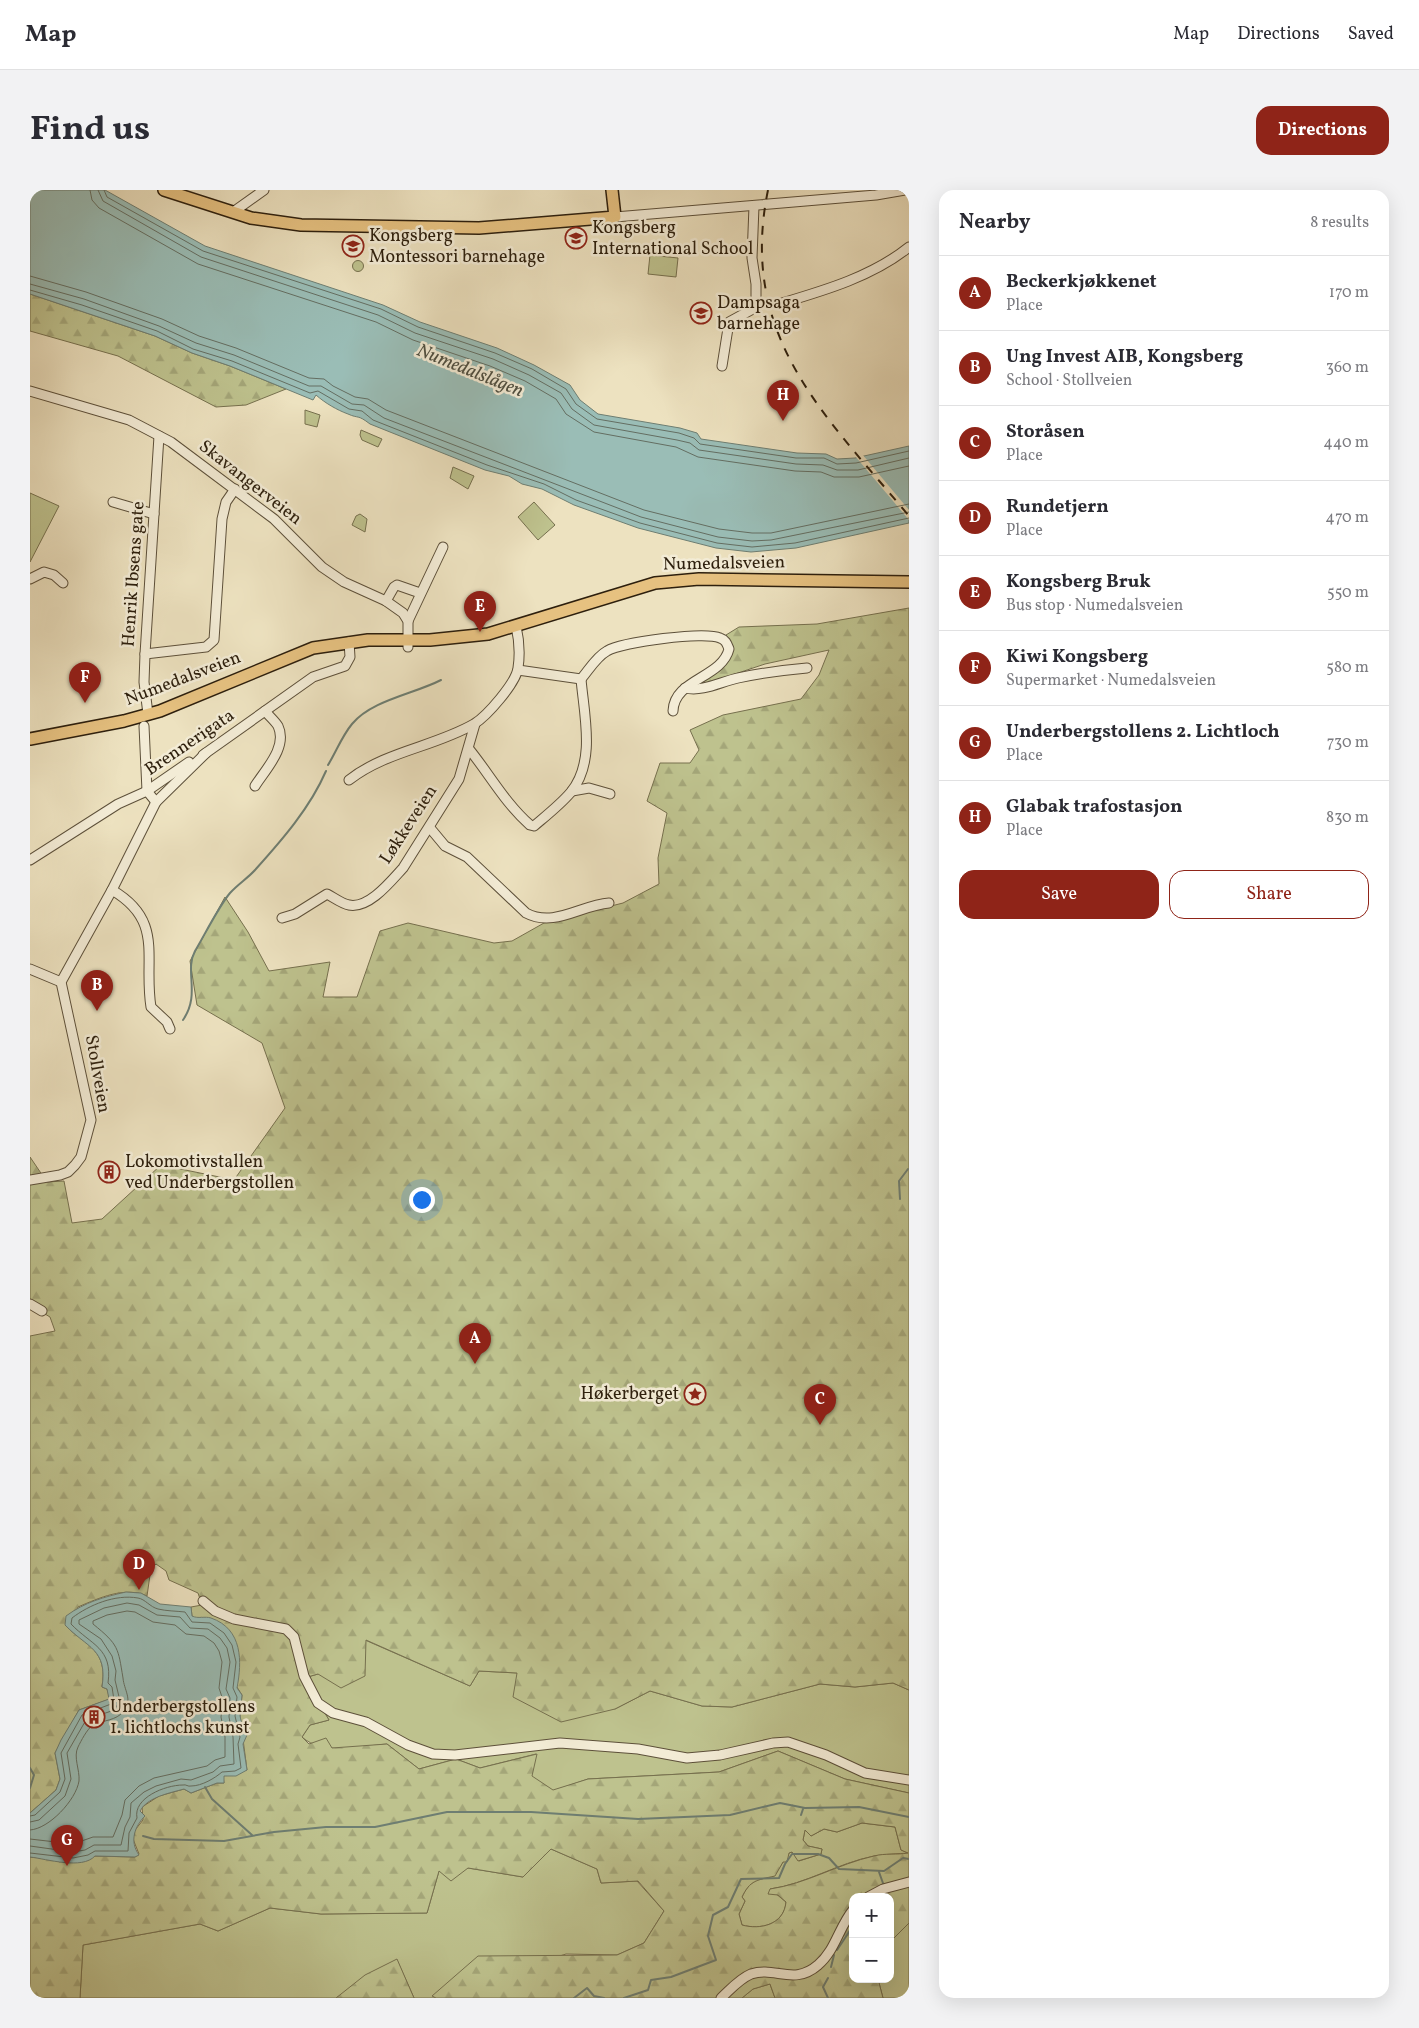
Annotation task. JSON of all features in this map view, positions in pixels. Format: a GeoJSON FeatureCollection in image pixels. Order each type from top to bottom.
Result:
{"type":"FeatureCollection","features":[{"type":"Feature","properties":{"kind":"main road"},"geometry":{"type":"LineString","coordinates":[[164,190],[182,193],[236,212],[277,223],[427,228],[500,227],[615,217],[612,190]]}},
{"type":"Feature","properties":{"kind":"main road","name":"Numedalsveien"},"geometry":{"type":"LineString","coordinates":[[30,739],[148,714],[288,656],[313,648],[377,640],[408,644],[450,644],[478,639],[488,634],[660,582],[699,580],[909,582]]}},
{"type":"Feature","properties":{"kind":"street"},"geometry":{"type":"LineString","coordinates":[[236,212],[264,190]]}},
{"type":"Feature","properties":{"kind":"street"},"geometry":{"type":"LineString","coordinates":[[615,217],[754,206],[821,194],[905,190]]}},
{"type":"Feature","properties":{"kind":"street"},"geometry":{"type":"LineString","coordinates":[[722,366],[729,322],[751,310],[756,303],[756,284],[752,258],[754,206]]}},
{"type":"Feature","properties":{"kind":"street"},"geometry":{"type":"LineString","coordinates":[[782,303],[812,294],[878,268],[909,247]]}},
{"type":"Feature","properties":{"kind":"street","name":"Skavangerveien"},"geometry":{"type":"LineString","coordinates":[[30,391],[129,420],[159,436],[274,519],[322,566],[344,582],[386,601],[403,613],[408,621]]}},
{"type":"Feature","properties":{"kind":"street","name":"Henrik Ibsens gate"},"geometry":{"type":"LineString","coordinates":[[148,714],[144,682],[145,654],[159,436]]}},
{"type":"Feature","properties":{"kind":"street"},"geometry":{"type":"LineString","coordinates":[[145,654],[206,647],[214,640],[222,519],[226,502],[235,490]]}},
{"type":"Feature","properties":{"kind":"street"},"geometry":{"type":"LineString","coordinates":[[113,502],[154,514]]}},
{"type":"Feature","properties":{"kind":"street"},"geometry":{"type":"LineString","coordinates":[[408,644],[408,621],[443,547]]}},
{"type":"Feature","properties":{"kind":"street"},"geometry":{"type":"LineString","coordinates":[[30,579],[44,572],[54,575],[62,582]]}},
{"type":"Feature","properties":{"kind":"street"},"geometry":{"type":"LineString","coordinates":[[386,601],[397,585],[420,593]]}},
{"type":"Feature","properties":{"kind":"street"},"geometry":{"type":"LineString","coordinates":[[350,780],[388,757],[474,724],[488,713],[505,692],[518,670],[516,626]]}},
{"type":"Feature","properties":{"kind":"street"},"geometry":{"type":"LineString","coordinates":[[469,749],[492,777],[509,805],[530,825],[534,826],[569,794],[585,761],[586,738],[581,679],[600,657],[613,648],[676,637],[717,636],[727,643],[729,649],[727,658],[720,666],[685,688],[674,703],[673,711]]}},
{"type":"Feature","properties":{"kind":"street","name":"Brennerigata"},"geometry":{"type":"LineString","coordinates":[[30,860],[118,804],[147,791],[206,753],[313,677],[345,666],[350,657],[349,645]]}},
{"type":"Feature","properties":{"kind":"street"},"geometry":{"type":"LineString","coordinates":[[685,688],[696,691],[765,673],[807,668]]}},
{"type":"Feature","properties":{"kind":"street"},"geometry":{"type":"LineString","coordinates":[[518,670],[581,679]]}},
{"type":"Feature","properties":{"kind":"street"},"geometry":{"type":"LineString","coordinates":[[255,786],[278,749],[281,738],[278,726],[265,711]]}},
{"type":"Feature","properties":{"kind":"street","name":"Løkkeveien"},"geometry":{"type":"LineString","coordinates":[[282,918],[295,914],[327,894],[349,905],[361,904],[378,893],[403,868],[430,828],[459,779],[469,749],[474,724]]}},
{"type":"Feature","properties":{"kind":"street"},"geometry":{"type":"LineString","coordinates":[[144,726],[147,791],[156,802]]}},
{"type":"Feature","properties":{"kind":"street"},"geometry":{"type":"LineString","coordinates":[[30,969],[61,982],[112,890],[156,802],[206,753]]}},
{"type":"Feature","properties":{"kind":"street"},"geometry":{"type":"LineString","coordinates":[[569,794],[589,788],[610,794]]}},
{"type":"Feature","properties":{"kind":"street"},"geometry":{"type":"LineString","coordinates":[[430,828],[445,846],[467,857],[526,913],[535,918],[558,917],[610,903]]}},
{"type":"Feature","properties":{"kind":"street"},"geometry":{"type":"LineString","coordinates":[[112,890],[140,914],[146,928],[151,952],[148,978],[151,1007],[167,1022],[170,1029]]}},
{"type":"Feature","properties":{"kind":"street","name":"Stollveien"},"geometry":{"type":"LineString","coordinates":[[30,1180],[68,1172],[81,1157],[91,1120],[61,982]]}},
{"type":"Feature","properties":{"kind":"street"},"geometry":{"type":"LineString","coordinates":[[30,1304],[42,1310]]}},
{"type":"Feature","properties":{"kind":"street"},"geometry":{"type":"LineString","coordinates":[[203,1601],[215,1611],[234,1619],[286,1629],[294,1637],[304,1676],[312,1694],[324,1708],[366,1722],[408,1745],[432,1754],[455,1755],[560,1743],[638,1749],[687,1758],[720,1755],[773,1743],[788,1742],[826,1755],[865,1773],[909,1780]]}},
{"type":"Feature","properties":{"kind":"street"},"geometry":{"type":"LineString","coordinates":[[876,1893],[909,1882]]}},
{"type":"Feature","properties":{"kind":"street"},"geometry":{"type":"LineString","coordinates":[[720,1998],[742,1979],[752,1974],[789,1976],[808,1972],[819,1965],[830,1951],[841,1926],[849,1915]]}},
{"type":"Feature","properties":{"kind":"green space"},"geometry":{"type":"Polygon","coordinates":[[[650,255],[678,258],[676,277],[648,274],[650,255]]]}},
{"type":"Feature","properties":{"kind":"green space"},"geometry":{"type":"Polygon","coordinates":[[[358,260],[364,266],[358,272],[352,266],[358,260]]]}},
{"type":"Feature","properties":{"kind":"green space"},"geometry":{"type":"Polygon","coordinates":[[[30,294],[155,336],[192,353],[286,389],[246,405],[216,407],[118,356],[30,331],[30,294]]]}},
{"type":"Feature","properties":{"kind":"green space"},"geometry":{"type":"Polygon","coordinates":[[[305,410],[320,415],[317,427],[305,424],[305,410]]]}},
{"type":"Feature","properties":{"kind":"green space"},"geometry":{"type":"Polygon","coordinates":[[[361,430],[382,439],[378,447],[362,440],[361,430]]]}},
{"type":"Feature","properties":{"kind":"green space"},"geometry":{"type":"Polygon","coordinates":[[[453,467],[474,476],[468,489],[450,478],[453,467]]]}},
{"type":"Feature","properties":{"kind":"green space"},"geometry":{"type":"Polygon","coordinates":[[[30,493],[59,506],[30,562],[30,493]]]}},
{"type":"Feature","properties":{"kind":"green space"},"geometry":{"type":"Polygon","coordinates":[[[534,502],[555,525],[538,540],[518,517],[534,502]]]}},
{"type":"Feature","properties":{"kind":"green space"},"geometry":{"type":"Polygon","coordinates":[[[360,514],[367,519],[365,532],[352,525],[356,516],[360,514]]]}},
{"type":"Feature","properties":{"kind":"green space"},"geometry":{"type":"Polygon","coordinates":[[[909,608],[909,1690],[893,1683],[855,1687],[820,1684],[732,1707],[702,1706],[650,1691],[615,1709],[561,1722],[513,1697],[517,1673],[479,1671],[470,1686],[366,1640],[365,1676],[341,1688],[318,1674],[304,1678],[329,1720],[310,1725],[302,1737],[309,1744],[326,1738],[332,1748],[387,1744],[419,1769],[456,1759],[480,1768],[537,1754],[532,1776],[553,1790],[588,1779],[719,1772],[778,1751],[845,1779],[909,1793],[909,1923],[894,1938],[894,1893],[849,1893],[849,1983],[879,1983],[883,1998],[775,1998],[770,1984],[753,1989],[742,1998],[436,1998],[432,1996],[478,1956],[617,1955],[644,1943],[664,1911],[638,1881],[601,1883],[597,1869],[551,1849],[523,1877],[468,1868],[451,1881],[439,1871],[427,1913],[321,1914],[270,1908],[218,1931],[200,1924],[83,1945],[80,1998],[30,1998],[30,1857],[56,1859],[59,1862],[95,1856],[135,1857],[139,1854],[133,1839],[135,1830],[143,1820],[142,1807],[159,1796],[184,1789],[191,1793],[217,1783],[224,1783],[223,1776],[247,1770],[240,1716],[242,1695],[192,1616],[191,1607],[202,1605],[198,1593],[169,1580],[166,1571],[156,1564],[151,1568],[147,1596],[130,1592],[112,1594],[78,1607],[71,1631],[97,1654],[102,1668],[102,1687],[107,1689],[110,1699],[79,1710],[55,1753],[60,1779],[56,1790],[30,1813],[30,1336],[55,1331],[50,1317],[30,1305],[30,1157],[47,1182],[64,1181],[72,1223],[102,1219],[161,1165],[234,1180],[285,1108],[262,1043],[197,1005],[190,961],[225,897],[248,932],[269,971],[330,962],[323,997],[357,997],[380,931],[408,923],[494,943],[512,941],[544,923],[623,903],[659,884],[658,858],[667,813],[647,801],[660,763],[690,763],[699,750],[690,730],[723,715],[801,699],[819,675],[829,650],[765,664],[702,685],[709,671],[726,654],[726,635],[739,627],[817,624],[909,608]],[[862,1823],[837,1832],[824,1829],[811,1836],[805,1830],[803,1840],[808,1846],[822,1849],[821,1854],[798,1861],[792,1852],[789,1853],[787,1862],[783,1862],[775,1876],[751,1884],[742,1897],[745,1901],[739,1914],[742,1925],[763,1926],[776,1921],[781,1916],[786,1902],[778,1895],[768,1894],[770,1889],[796,1883],[874,1856],[908,1853],[901,1850],[895,1827],[862,1823]]]}},
{"type":"Feature","properties":{"kind":"green space"},"geometry":{"type":"Polygon","coordinates":[[[365,1640],[470,1686],[479,1671],[518,1673],[615,1709],[650,1691],[702,1706],[732,1707],[820,1684],[855,1687],[893,1683],[909,1690],[909,1793],[845,1779],[778,1751],[719,1772],[588,1779],[553,1791],[531,1777],[536,1754],[480,1768],[456,1759],[419,1769],[387,1744],[354,1748],[331,1748],[311,1743],[302,1737],[310,1725],[329,1720],[304,1678],[318,1674],[365,1640]]]}},
{"type":"Feature","properties":{"kind":"green space"},"geometry":{"type":"Polygon","coordinates":[[[862,1823],[895,1827],[901,1850],[909,1853],[878,1855],[861,1859],[796,1883],[770,1889],[786,1902],[781,1916],[776,1921],[763,1926],[742,1925],[739,1914],[745,1901],[742,1897],[751,1884],[774,1876],[789,1853],[792,1852],[799,1861],[821,1854],[822,1849],[808,1846],[803,1840],[805,1830],[811,1836],[824,1829],[837,1832],[862,1823]]]}},
{"type":"Feature","properties":{"kind":"green space"},"geometry":{"type":"Polygon","coordinates":[[[551,1849],[597,1869],[601,1883],[637,1881],[664,1911],[644,1943],[617,1955],[566,1954],[433,1996],[436,1998],[414,1998],[397,1960],[336,1998],[80,1998],[83,1945],[200,1924],[218,1931],[270,1908],[321,1914],[427,1913],[439,1871],[468,1868],[523,1877],[551,1849]]]}},
{"type":"Feature","properties":{"kind":"green space"},"geometry":{"type":"Polygon","coordinates":[[[909,1923],[909,1998],[883,1998],[879,1983],[894,1983],[894,1938],[909,1923]]]}},
{"type":"Feature","properties":{"kind":"green space"},"geometry":{"type":"Polygon","coordinates":[[[397,1959],[414,1998],[336,1998],[365,1975],[397,1959]]]}},
{"type":"Feature","properties":{"kind":"green space"},"geometry":{"type":"Polygon","coordinates":[[[770,1984],[775,1998],[742,1998],[753,1989],[770,1984]]]}},
{"type":"Feature","properties":{"kind":"water","name":"Numedalslågen"},"geometry":{"type":"Polygon","coordinates":[[[30,190],[105,190],[205,246],[383,305],[420,322],[497,348],[534,365],[570,385],[580,400],[598,414],[680,428],[697,433],[701,439],[797,453],[826,454],[837,459],[855,458],[909,446],[909,523],[796,548],[751,552],[716,548],[638,528],[574,505],[542,489],[522,484],[509,476],[485,470],[370,424],[335,408],[316,395],[313,400],[230,366],[192,353],[155,336],[30,294],[30,190]]]}},
{"type":"Feature","properties":{"kind":"water"},"geometry":{"type":"Polygon","coordinates":[[[126,1592],[141,1593],[160,1604],[191,1607],[192,1616],[211,1618],[222,1623],[235,1638],[240,1668],[237,1688],[242,1695],[240,1716],[244,1733],[247,1735],[243,1744],[247,1770],[236,1776],[224,1776],[224,1783],[217,1783],[191,1793],[184,1789],[159,1796],[148,1802],[140,1811],[145,1816],[136,1829],[134,1844],[139,1855],[135,1857],[95,1856],[89,1860],[73,1863],[30,1857],[30,1813],[56,1790],[60,1779],[55,1753],[61,1740],[79,1710],[109,1699],[107,1689],[102,1687],[103,1674],[99,1657],[94,1650],[65,1625],[66,1616],[80,1607],[95,1601],[126,1592]]]}},
{"type":"Feature","properties":{"kind":"pier"},"geometry":{"type":"Polygon","coordinates":[[[862,454],[909,510],[909,520],[855,456],[862,454]]]}},
{"type":"Feature","properties":{"kind":"waterway"},"geometry":{"type":"LineString","coordinates":[[328,765],[348,729],[360,716],[382,703],[441,680]]}},
{"type":"Feature","properties":{"kind":"waterway"},"geometry":{"type":"LineString","coordinates":[[183,1020],[191,1001],[192,959],[221,905],[230,893],[255,870],[295,823],[312,798],[326,771]]}},
{"type":"Feature","properties":{"kind":"waterway"},"geometry":{"type":"LineString","coordinates":[[900,1199],[899,1181],[908,1169]]}},
{"type":"Feature","properties":{"kind":"waterway"},"geometry":{"type":"LineString","coordinates":[[30,1768],[34,1775],[30,1788]]}},
{"type":"Feature","properties":{"kind":"waterway"},"geometry":{"type":"LineString","coordinates":[[205,1787],[212,1799],[252,1835]]}},
{"type":"Feature","properties":{"kind":"waterway"},"geometry":{"type":"LineString","coordinates":[[143,1836],[154,1839],[224,1841],[274,1832],[326,1827],[375,1827],[447,1812],[531,1812],[638,1819],[730,1815],[780,1803],[805,1808],[859,1807],[909,1817]]}},
{"type":"Feature","properties":{"kind":"waterway"},"geometry":{"type":"LineString","coordinates":[[801,1815],[803,1809]]}},
{"type":"Feature","properties":{"kind":"waterway"},"geometry":{"type":"LineString","coordinates":[[624,1998],[648,1990],[651,1980],[671,1977],[716,1960],[708,1936],[713,1915],[728,1907],[741,1879],[779,1878],[792,1854],[818,1854],[829,1858],[839,1869],[884,1871],[903,1858],[909,1859]]}},
{"type":"Feature","properties":{"kind":"waterway"},"geometry":{"type":"LineString","coordinates":[[879,1872],[884,1886]]}},
{"type":"Feature","properties":{"kind":"waterway"},"geometry":{"type":"LineString","coordinates":[[837,1950],[849,1932]]}},
{"type":"Feature","properties":{"kind":"waterway"},"geometry":{"type":"LineString","coordinates":[[831,1967],[834,1955]]}},
{"type":"Feature","properties":{"kind":"waterway"},"geometry":{"type":"LineString","coordinates":[[828,1978],[823,1987],[828,1998]]}},
{"type":"Feature","properties":{"kind":"waterway"},"geometry":{"type":"LineString","coordinates":[[574,1998],[587,1988],[594,1996],[604,1998]]}},
{"type":"Feature","properties":{"kind":"railway"},"geometry":{"type":"LineString","coordinates":[[768,190],[762,242],[765,288],[777,330],[795,370],[819,407],[909,516]]}},
{"type":"Feature","properties":{"kind":"place","name":"Kongsberg International School"},"geometry":{"type":"Point","coordinates":[576,238]}},
{"type":"Feature","properties":{"kind":"place","name":"Kongsberg Montessori barnehage"},"geometry":{"type":"Point","coordinates":[353,246]}},
{"type":"Feature","properties":{"kind":"place","name":"Dampsaga barnehage"},"geometry":{"type":"Point","coordinates":[701,313]}},
{"type":"Feature","properties":{"kind":"place","name":"Glabak trafostasjon"},"geometry":{"type":"Point","coordinates":[783,421]}},
{"type":"Feature","properties":{"kind":"place","name":"Kongsberg Bruk"},"geometry":{"type":"Point","coordinates":[480,632]}},
{"type":"Feature","properties":{"kind":"place","name":"Kiwi Kongsberg"},"geometry":{"type":"Point","coordinates":[85,703]}},
{"type":"Feature","properties":{"kind":"place","name":"Ung Invest AIB, Kongsberg"},"geometry":{"type":"Point","coordinates":[97,1011]}},
{"type":"Feature","properties":{"kind":"place","name":"Lokomotivstallen ved Underbergstollen"},"geometry":{"type":"Point","coordinates":[109,1172]}},
{"type":"Feature","properties":{"kind":"place","name":"Beckerkjøkkenet"},"geometry":{"type":"Point","coordinates":[475,1364]}},
{"type":"Feature","properties":{"kind":"place","name":"Høkerberget"},"geometry":{"type":"Point","coordinates":[695,1394]}},
{"type":"Feature","properties":{"kind":"place","name":"Storåsen"},"geometry":{"type":"Point","coordinates":[820,1425]}},
{"type":"Feature","properties":{"kind":"place","name":"Rundetjern"},"geometry":{"type":"Point","coordinates":[139,1590]}},
{"type":"Feature","properties":{"kind":"place","name":"Underbergstollens 1. lichtlochs kunst"},"geometry":{"type":"Point","coordinates":[94,1717]}},
{"type":"Feature","properties":{"kind":"place","name":"Underbergstollens 2. Lichtloch"},"geometry":{"type":"Point","coordinates":[67,1866]}}]}
